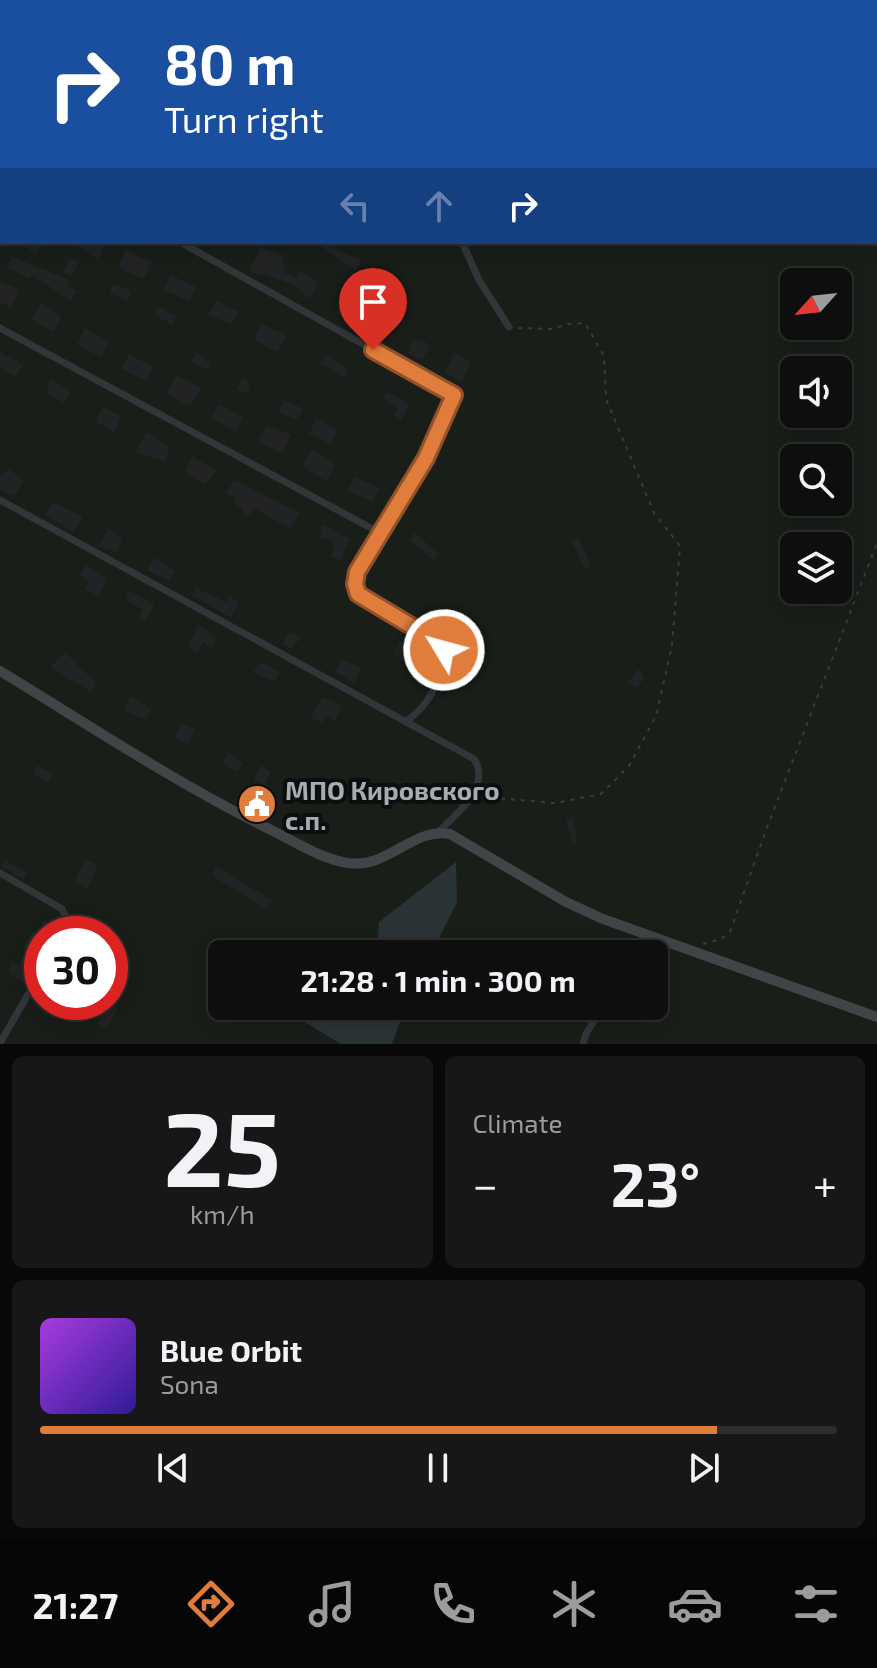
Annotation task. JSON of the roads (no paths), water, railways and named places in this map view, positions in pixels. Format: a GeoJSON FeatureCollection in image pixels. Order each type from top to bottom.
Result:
{"type":"FeatureCollection","features":[{"type":"Feature","properties":{"kind":"street"},"geometry":{"type":"LineString","coordinates":[[184,244],[454,395],[426,458],[357,572],[355,584],[358,594],[418,630],[444,650],[447,659],[431,698],[406,722]]}},
{"type":"Feature","properties":{"kind":"street"},"geometry":{"type":"LineString","coordinates":[[463,244],[479,280],[509,327]]}},
{"type":"Feature","properties":{"kind":"street"},"geometry":{"type":"LineString","coordinates":[[0,328],[380,533]]}},
{"type":"Feature","properties":{"kind":"street"},"geometry":{"type":"LineString","coordinates":[[0,500],[474,759],[479,767],[479,776],[472,796],[438,832]]}},
{"type":"Feature","properties":{"kind":"street"},"geometry":{"type":"LineString","coordinates":[[0,671],[221,805],[317,853],[346,863],[366,864],[383,859],[427,835],[438,832],[450,834],[566,902],[603,919],[877,1017]]}},
{"type":"Feature","properties":{"kind":"street"},"geometry":{"type":"LineString","coordinates":[[0,873],[62,909],[65,916]]}},
{"type":"Feature","properties":{"kind":"street"},"geometry":{"type":"LineString","coordinates":[[641,940],[645,933]]}},
{"type":"Feature","properties":{"kind":"street"},"geometry":{"type":"LineString","coordinates":[[0,1043],[24,1001]]}},
{"type":"Feature","properties":{"kind":"street"},"geometry":{"type":"LineString","coordinates":[[583,1044],[594,1020]]}},
{"type":"Feature","properties":{"kind":"place","name":"МПО Кировского с.п."},"geometry":{"type":"Point","coordinates":[257,804]}}]}
